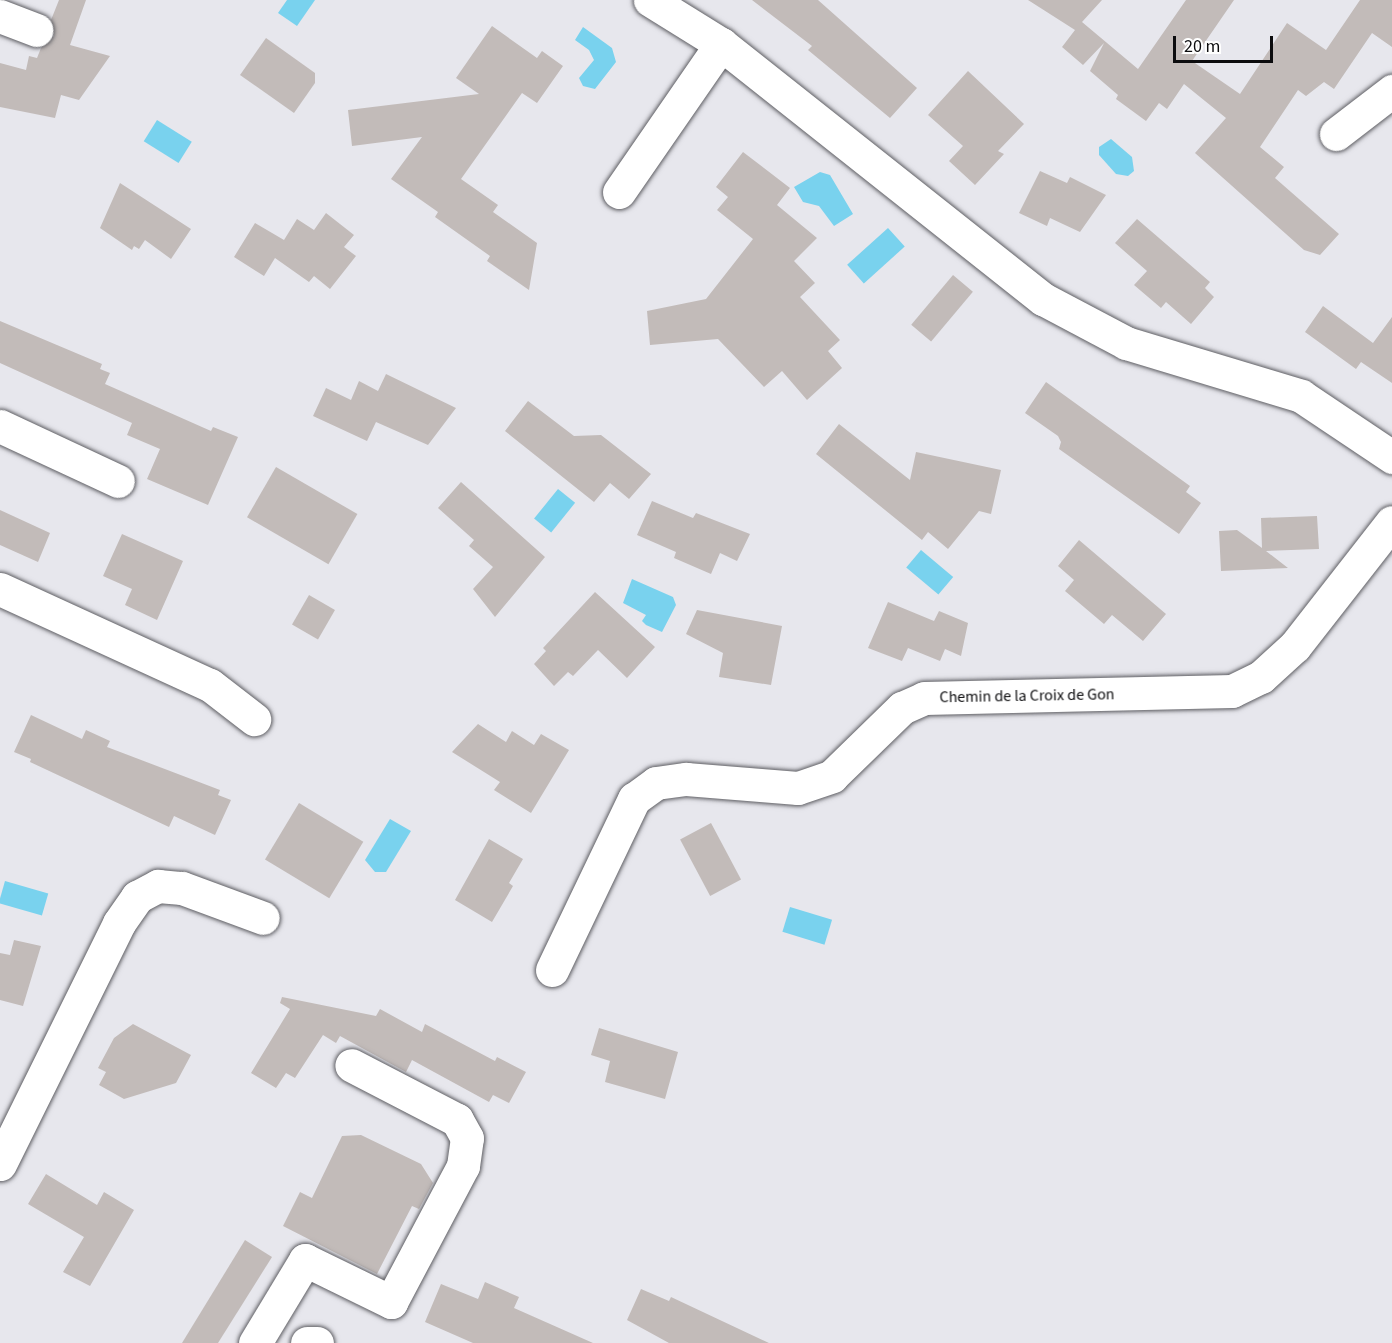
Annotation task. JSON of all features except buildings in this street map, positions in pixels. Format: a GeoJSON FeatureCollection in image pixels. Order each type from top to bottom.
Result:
{"type":"FeatureCollection","features":[{"type":"Feature","properties":{"kind":"street"},"geometry":{"type":"LineString","coordinates":[[650,0],[721,44],[1043,299],[1126,343],[1300,396],[1392,456]]}},
{"type":"Feature","properties":{"kind":"street"},"geometry":{"type":"LineString","coordinates":[[0,16],[36,30]]}},
{"type":"Feature","properties":{"kind":"street"},"geometry":{"type":"LineString","coordinates":[[619,192],[721,44]]}},
{"type":"Feature","properties":{"kind":"street"},"geometry":{"type":"LineString","coordinates":[[1336,134],[1392,91]]}},
{"type":"Feature","properties":{"kind":"street"},"geometry":{"type":"LineString","coordinates":[[0,426],[118,481]]}},
{"type":"Feature","properties":{"kind":"street","name":"Chemin de la Croix de Gon"},"geometry":{"type":"LineString","coordinates":[[552,970],[634,799],[656,783],[686,779],[798,788],[832,776],[902,708],[924,698],[1232,691],[1261,677],[1294,646],[1392,522]]}},
{"type":"Feature","properties":{"kind":"street"},"geometry":{"type":"LineString","coordinates":[[0,590],[210,685],[254,719]]}},
{"type":"Feature","properties":{"kind":"street"},"geometry":{"type":"LineString","coordinates":[[0,1164],[119,924],[137,897],[158,886],[182,888],[262,918]]}},
{"type":"Feature","properties":{"kind":"street"},"geometry":{"type":"LineString","coordinates":[[255,1343],[305,1260],[391,1302],[463,1166],[467,1138],[457,1120],[351,1065]]}},
{"type":"Feature","properties":{"kind":"street"},"geometry":{"type":"LineString","coordinates":[[307,1343],[317,1343]]}},
{"type":"Feature","properties":{"kind":"water"},"geometry":{"type":"Polygon","coordinates":[[[287,0],[315,0],[297,26],[278,13],[287,0]]]}},
{"type":"Feature","properties":{"kind":"water"},"geometry":{"type":"Polygon","coordinates":[[[583,27],[612,48],[616,62],[595,89],[583,86],[579,78],[594,60],[589,50],[575,40],[583,27]]]}},
{"type":"Feature","properties":{"kind":"water"},"geometry":{"type":"Polygon","coordinates":[[[157,120],[192,142],[179,163],[144,141],[157,120]]]}},
{"type":"Feature","properties":{"kind":"water"},"geometry":{"type":"Polygon","coordinates":[[[1111,139],[1132,157],[1134,171],[1128,176],[1116,174],[1099,155],[1099,147],[1111,139]]]}},
{"type":"Feature","properties":{"kind":"water"},"geometry":{"type":"Polygon","coordinates":[[[820,172],[830,175],[853,214],[834,226],[819,206],[803,202],[794,187],[820,172]]]}},
{"type":"Feature","properties":{"kind":"water"},"geometry":{"type":"Polygon","coordinates":[[[888,228],[905,247],[864,283],[847,265],[888,228]]]}},
{"type":"Feature","properties":{"kind":"water"},"geometry":{"type":"Polygon","coordinates":[[[558,489],[575,503],[551,532],[534,519],[558,489]]]}},
{"type":"Feature","properties":{"kind":"water"},"geometry":{"type":"Polygon","coordinates":[[[921,550],[953,577],[938,595],[906,568],[921,550]]]}},
{"type":"Feature","properties":{"kind":"water"},"geometry":{"type":"Polygon","coordinates":[[[632,579],[673,597],[676,605],[662,632],[642,621],[646,615],[623,603],[632,579]]]}},
{"type":"Feature","properties":{"kind":"water"},"geometry":{"type":"Polygon","coordinates":[[[390,819],[411,831],[386,872],[375,872],[365,860],[390,819]]]}},
{"type":"Feature","properties":{"kind":"water"},"geometry":{"type":"Polygon","coordinates":[[[5,881],[48,893],[42,916],[0,903],[5,881]]]}},
{"type":"Feature","properties":{"kind":"water"},"geometry":{"type":"Polygon","coordinates":[[[790,907],[832,920],[824,945],[782,932],[790,907]]]}}]}
